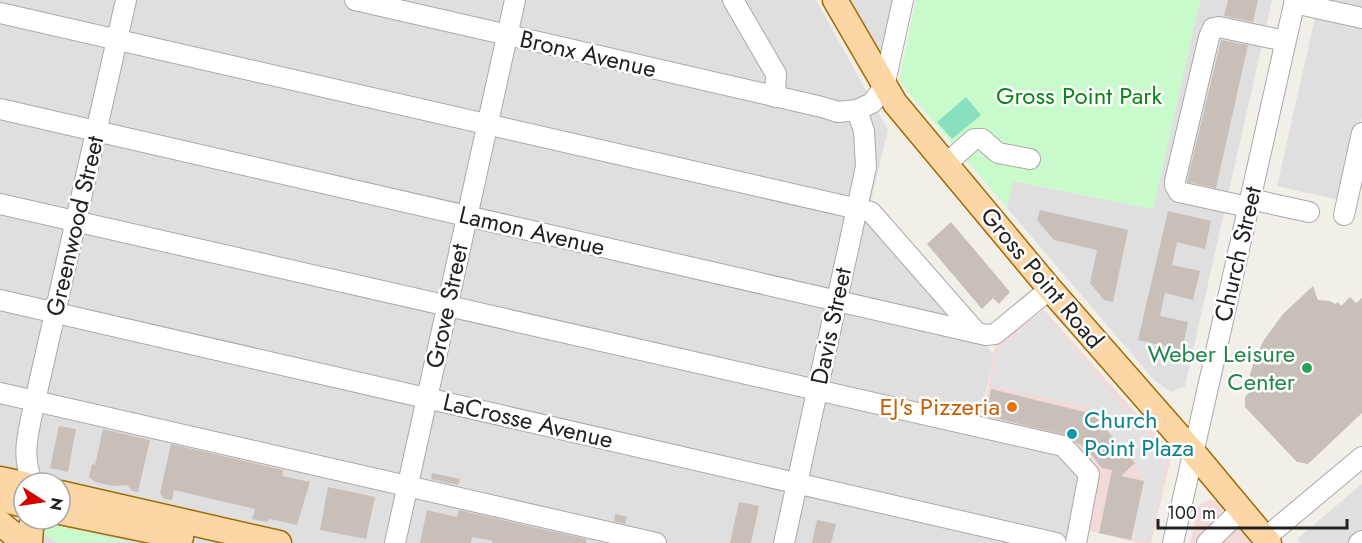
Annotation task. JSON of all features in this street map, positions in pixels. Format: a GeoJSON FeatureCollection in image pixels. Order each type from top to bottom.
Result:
{"type":"FeatureCollection","features":[{"type":"Feature","properties":{"kind":"main road","name":"Gross Point Road"},"geometry":{"type":"LineString","coordinates":[[835,0],[895,103],[1050,289],[1267,540]]}},
{"type":"Feature","properties":{"kind":"main road"},"geometry":{"type":"LineString","coordinates":[[72,496],[279,543]]}},
{"type":"Feature","properties":{"kind":"main road"},"geometry":{"type":"LineString","coordinates":[[72,515],[162,537],[207,543]]}},
{"type":"Feature","properties":{"kind":"main road"},"geometry":{"type":"LineString","coordinates":[[0,523],[24,543]]}},
{"type":"Feature","properties":{"kind":"street","name":"Greenwood Street"},"geometry":{"type":"LineString","coordinates":[[28,471],[25,453],[35,401],[126,0]]}},
{"type":"Feature","properties":{"kind":"street","name":"Bronx Avenue"},"geometry":{"type":"LineString","coordinates":[[355,0],[838,112],[857,110]]}},
{"type":"Feature","properties":{"kind":"street","name":"Grove Street"},"geometry":{"type":"LineString","coordinates":[[395,543],[515,0]]}},
{"type":"Feature","properties":{"kind":"street"},"geometry":{"type":"LineString","coordinates":[[733,0],[776,74],[775,97]]}},
{"type":"Feature","properties":{"kind":"street"},"geometry":{"type":"LineString","coordinates":[[857,110],[872,103],[884,87],[903,0]]}},
{"type":"Feature","properties":{"kind":"street"},"geometry":{"type":"LineString","coordinates":[[1294,1],[1362,18]]}},
{"type":"Feature","properties":{"kind":"street","name":"Church Street"},"geometry":{"type":"LineString","coordinates":[[1173,543],[1294,1]]}},
{"type":"Feature","properties":{"kind":"street"},"geometry":{"type":"LineString","coordinates":[[0,13],[871,212],[977,333]]}},
{"type":"Feature","properties":{"kind":"street"},"geometry":{"type":"LineString","coordinates":[[1285,41],[1219,27],[1213,28],[1175,185],[1179,192],[1309,212]]}},
{"type":"Feature","properties":{"kind":"street","name":"Bronx Avenue"},"geometry":{"type":"LineString","coordinates":[[822,107],[854,102],[884,87]]}},
{"type":"Feature","properties":{"kind":"street","name":"Lamon Avenue"},"geometry":{"type":"LineString","coordinates":[[0,109],[986,336],[995,334],[1050,289]]}},
{"type":"Feature","properties":{"kind":"street","name":"Davis Street"},"geometry":{"type":"LineString","coordinates":[[784,543],[866,167],[864,130],[857,110]]}},
{"type":"Feature","properties":{"kind":"street"},"geometry":{"type":"LineString","coordinates":[[1344,214],[1362,133]]}},
{"type":"Feature","properties":{"kind":"street"},"geometry":{"type":"LineString","coordinates":[[946,164],[974,138],[982,139],[998,153],[1030,159]]}},
{"type":"Feature","properties":{"kind":"street"},"geometry":{"type":"LineString","coordinates":[[0,204],[1063,446],[1089,474],[1076,543]]}},
{"type":"Feature","properties":{"kind":"street","name":"LaCrosse Avenue"},"geometry":{"type":"LineString","coordinates":[[0,300],[1056,543]]}},
{"type":"Feature","properties":{"kind":"street"},"geometry":{"type":"LineString","coordinates":[[0,393],[656,543]]}},
{"type":"Feature","properties":{"kind":"street","name":"Greenwood Street"},"geometry":{"type":"LineString","coordinates":[[6,486],[25,453]]}},
{"type":"Feature","properties":{"kind":"street"},"geometry":{"type":"LineString","coordinates":[[1267,540],[1362,457]]}},
{"type":"Feature","properties":{"kind":"street"},"geometry":{"type":"LineString","coordinates":[[1207,543],[1241,510]]}},
{"type":"Feature","properties":{"kind":"street"},"geometry":{"type":"LineString","coordinates":[[0,536],[1,543]]}},
{"type":"Feature","properties":{"kind":"shaded area"},"geometry":{"type":"Polygon","coordinates":[[[0,0],[816,0],[888,130],[867,217],[994,354],[977,432],[1079,458],[1076,543],[41,543],[27,531],[72,531],[72,471],[12,471],[12,518],[0,508],[0,0]]]}},
{"type":"Feature","properties":{"kind":"shaded area"},"geometry":{"type":"Polygon","coordinates":[[[848,0],[896,0],[882,60],[848,0]]]}},
{"type":"Feature","properties":{"kind":"shaded area"},"geometry":{"type":"Polygon","coordinates":[[[1200,0],[1272,0],[1185,386],[1171,392],[1154,380],[1007,208],[1012,181],[1153,209],[1200,0]]]}},
{"type":"Feature","properties":{"kind":"shaded area"},"geometry":{"type":"Polygon","coordinates":[[[1319,0],[1362,0],[1362,118],[1343,201],[1277,186],[1319,0]]]}},
{"type":"Feature","properties":{"kind":"shaded area","name":"Church Point Plaza"},"geometry":{"type":"Polygon","coordinates":[[[1044,310],[1172,453],[1151,543],[1138,543],[1086,530],[1098,474],[1072,447],[982,422],[995,346],[1044,310]]]}},
{"type":"Feature","properties":{"kind":"shaded area"},"geometry":{"type":"Polygon","coordinates":[[[1042,311],[1168,459],[1149,543],[1131,539],[1143,482],[1135,461],[1088,407],[990,385],[998,350],[1042,311]]]}},
{"type":"Feature","properties":{"kind":"shaded area"},"geometry":{"type":"Polygon","coordinates":[[[1362,484],[1362,543],[1301,543],[1297,539],[1362,484]]]}},
{"type":"Feature","properties":{"kind":"shaded area"},"geometry":{"type":"Polygon","coordinates":[[[1209,500],[1217,501],[1254,543],[1190,543],[1198,508],[1209,500]]]}},
{"type":"Feature","properties":{"kind":"green space","name":"Gross Point Park"},"geometry":{"type":"Polygon","coordinates":[[[916,0],[1200,0],[1153,209],[1013,181],[1007,208],[899,81],[916,0]]]}},
{"type":"Feature","properties":{"kind":"green space"},"geometry":{"type":"Polygon","coordinates":[[[966,97],[981,115],[952,139],[937,122],[966,97]]]}},
{"type":"Feature","properties":{"kind":"green space"},"geometry":{"type":"Polygon","coordinates":[[[72,529],[130,542],[57,543],[41,531],[72,531],[72,529]]]}},
{"type":"Feature","properties":{"kind":"building"},"geometry":{"type":"Polygon","coordinates":[[[1228,0],[1258,0],[1253,22],[1224,16],[1228,0]]]}},
{"type":"Feature","properties":{"kind":"building"},"geometry":{"type":"Polygon","coordinates":[[[1221,40],[1248,45],[1216,188],[1187,182],[1221,40]]]}},
{"type":"Feature","properties":{"kind":"building"},"geometry":{"type":"Polygon","coordinates":[[[1040,210],[1128,230],[1113,302],[1104,300],[1090,283],[1097,250],[1054,240],[1037,220],[1040,210]]]}},
{"type":"Feature","properties":{"kind":"building"},"geometry":{"type":"Polygon","coordinates":[[[1168,211],[1211,221],[1205,249],[1177,242],[1172,265],[1200,271],[1193,300],[1165,293],[1160,316],[1188,322],[1182,350],[1138,340],[1168,211]]]}},
{"type":"Feature","properties":{"kind":"building"},"geometry":{"type":"Polygon","coordinates":[[[951,222],[1010,292],[999,304],[993,298],[982,309],[927,244],[951,222]]]}},
{"type":"Feature","properties":{"kind":"building","name":"Weber Leisure Center"},"geometry":{"type":"Polygon","coordinates":[[[1313,286],[1318,300],[1335,304],[1338,302],[1341,306],[1350,297],[1356,303],[1362,298],[1362,413],[1308,464],[1297,462],[1245,407],[1245,397],[1260,381],[1249,378],[1264,340],[1283,314],[1313,286]]]}},
{"type":"Feature","properties":{"kind":"building","name":"Church Point Plaza"},"geometry":{"type":"Polygon","coordinates":[[[991,389],[1093,414],[1135,463],[1121,476],[1144,481],[1131,540],[1099,533],[1112,470],[1102,468],[1084,446],[1066,435],[986,416],[991,389]]]}},
{"type":"Feature","properties":{"kind":"building"},"geometry":{"type":"Polygon","coordinates":[[[59,426],[76,429],[68,471],[50,468],[59,426]]]}},
{"type":"Feature","properties":{"kind":"building"},"geometry":{"type":"Polygon","coordinates":[[[103,429],[150,440],[138,492],[132,491],[127,485],[113,486],[95,482],[89,477],[92,464],[95,465],[103,429]]]}},
{"type":"Feature","properties":{"kind":"building"},"geometry":{"type":"Polygon","coordinates":[[[171,444],[283,470],[282,476],[310,482],[297,525],[270,519],[267,522],[252,519],[255,509],[174,490],[172,500],[164,499],[160,493],[171,444]]]}},
{"type":"Feature","properties":{"kind":"building"},"geometry":{"type":"Polygon","coordinates":[[[432,473],[460,479],[458,485],[431,479],[432,473]]]}},
{"type":"Feature","properties":{"kind":"building"},"geometry":{"type":"Polygon","coordinates":[[[328,487],[375,497],[366,539],[320,530],[328,487]]]}},
{"type":"Feature","properties":{"kind":"building"},"geometry":{"type":"Polygon","coordinates":[[[739,502],[759,506],[751,543],[730,543],[739,502]]]}},
{"type":"Feature","properties":{"kind":"building"},"geometry":{"type":"Polygon","coordinates":[[[427,510],[457,517],[459,510],[586,539],[586,543],[492,543],[493,541],[472,537],[471,543],[420,543],[427,510]]]}},
{"type":"Feature","properties":{"kind":"building"},"geometry":{"type":"Polygon","coordinates":[[[615,514],[627,517],[625,524],[614,521],[615,514]]]}},
{"type":"Feature","properties":{"kind":"building"},"geometry":{"type":"Polygon","coordinates":[[[817,520],[836,524],[831,543],[812,543],[817,520]]]}},
{"type":"Feature","properties":{"kind":"place","name":"Weber Leisure Center"},"geometry":{"type":"Point","coordinates":[1307,368]}},
{"type":"Feature","properties":{"kind":"place","name":"EJ's Pizzeria"},"geometry":{"type":"Point","coordinates":[1012,407]}},
{"type":"Feature","properties":{"kind":"place","name":"Church Point Plaza"},"geometry":{"type":"Point","coordinates":[1072,434]}}]}
